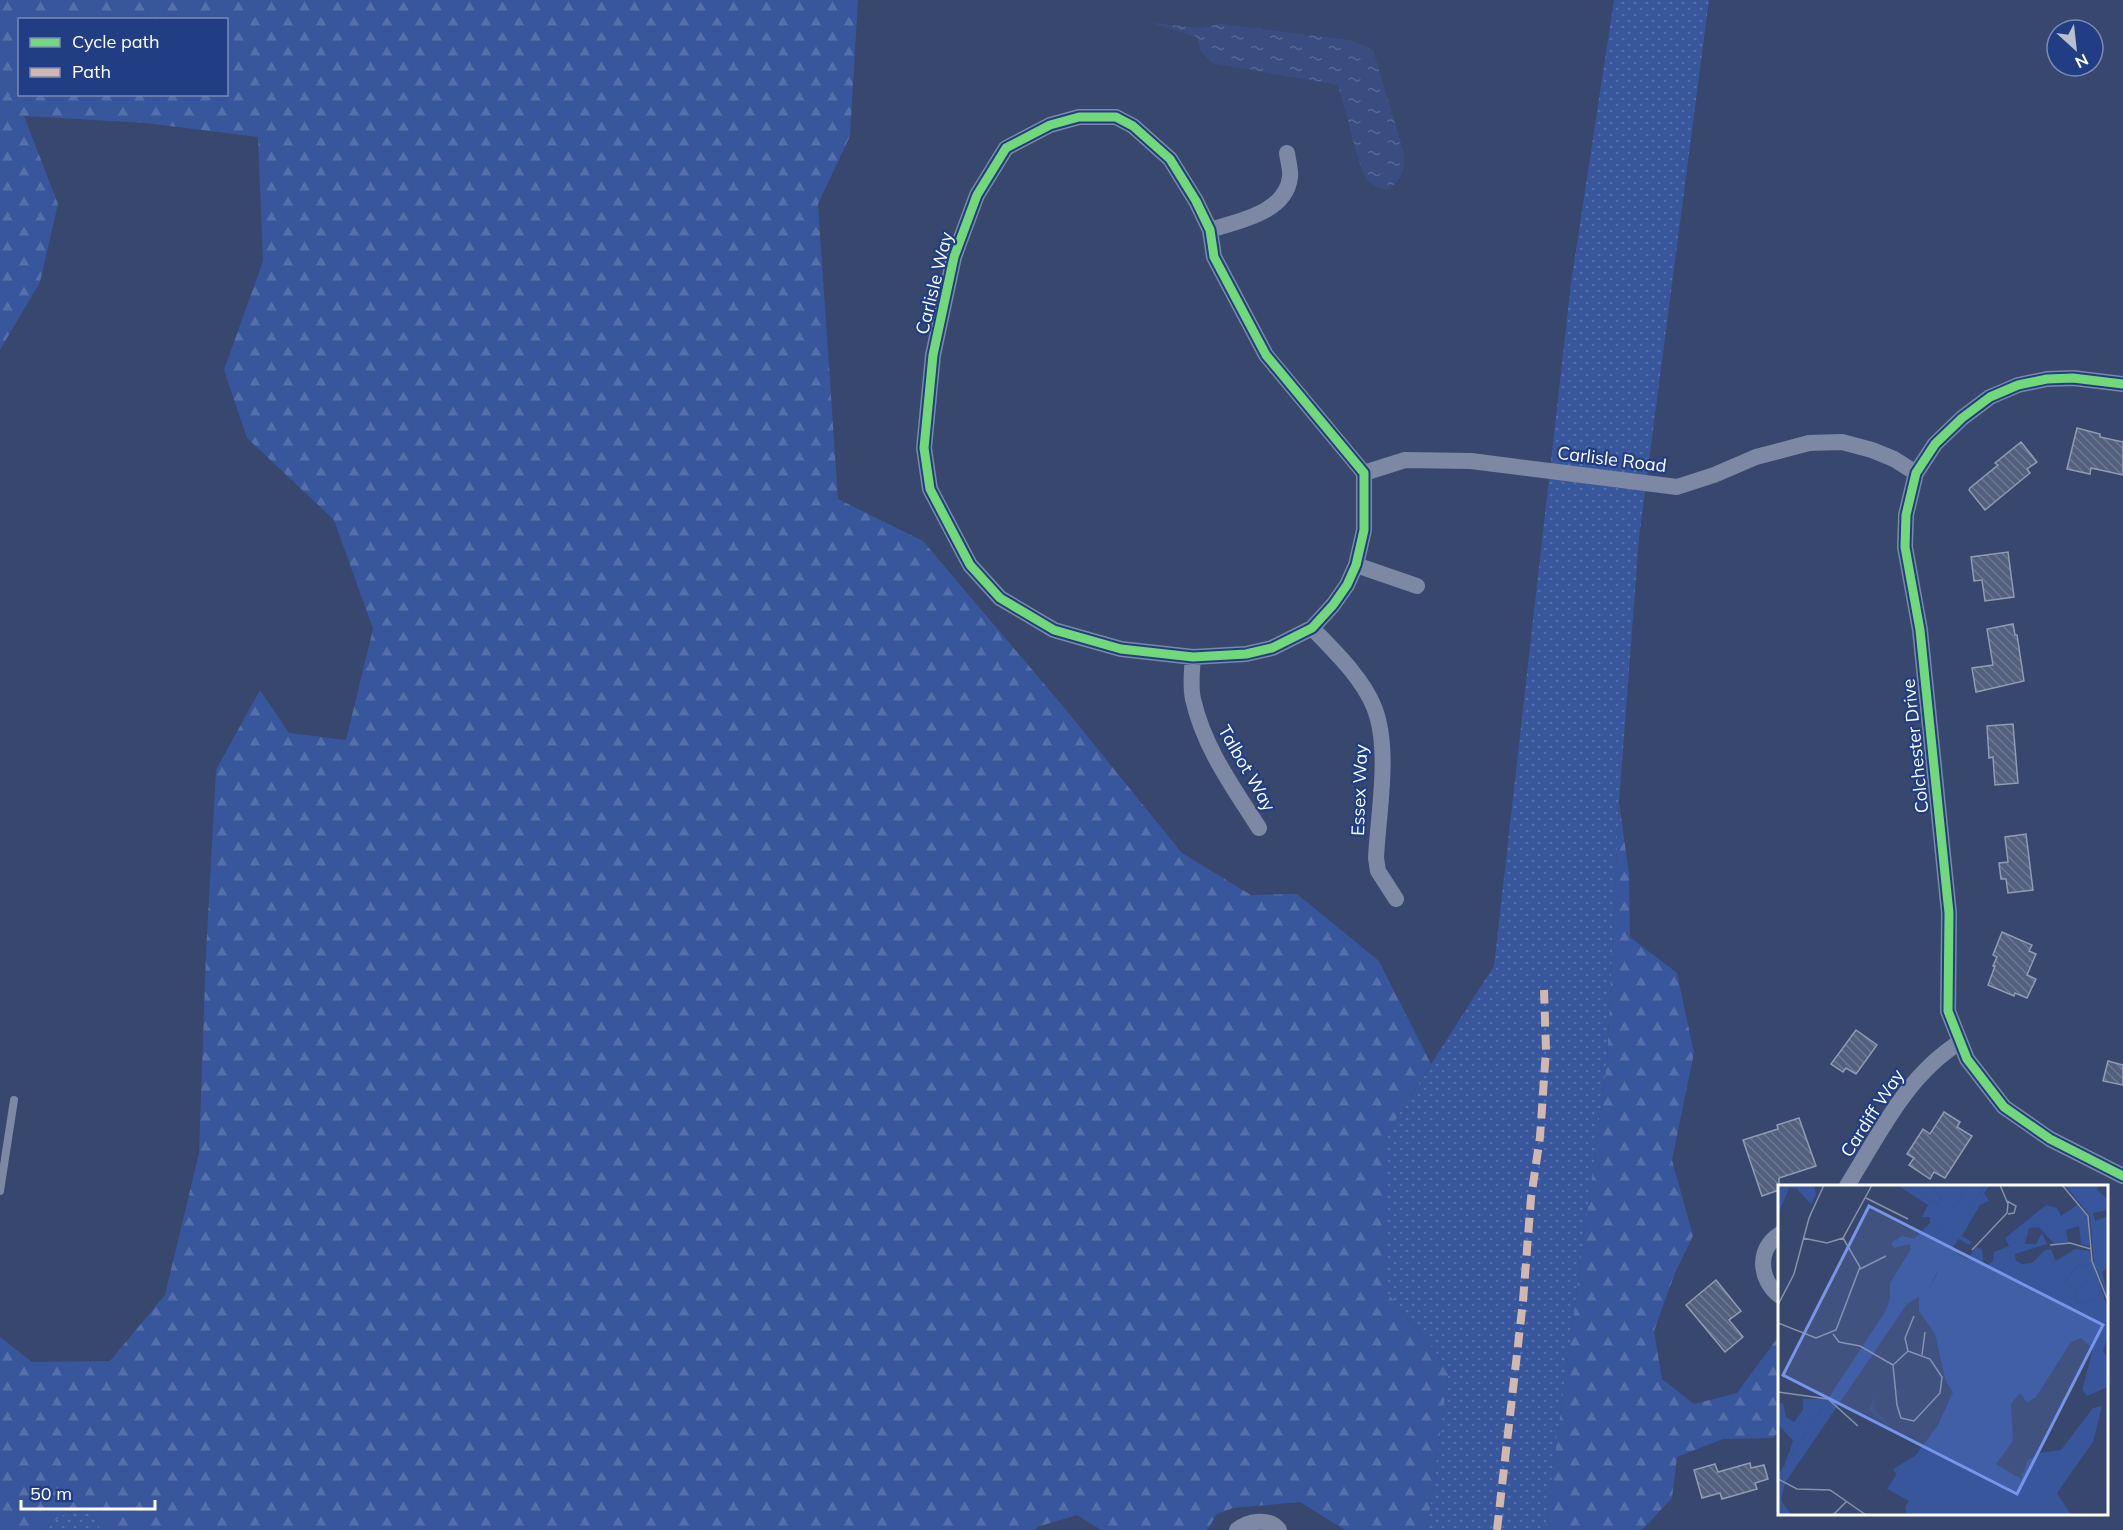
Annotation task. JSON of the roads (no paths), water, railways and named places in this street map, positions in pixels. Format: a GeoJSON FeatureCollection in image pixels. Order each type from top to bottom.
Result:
{"type":"FeatureCollection","features":[{"type":"Feature","properties":{"kind":"street","name":"Carlisle Way"},"geometry":{"type":"LineString","coordinates":[[1079,117],[1116,117],[1132,126],[1170,159],[1196,201],[1210,230],[1214,257],[1266,355],[1364,473],[1364,530],[1356,565],[1347,585],[1312,628],[1272,648],[1246,654],[1192,657],[1121,649],[1054,630],[1000,598],[970,565],[930,489],[924,448],[933,356],[954,257],[977,195],[1006,148],[1060,122],[1079,117]]}},
{"type":"Feature","properties":{"kind":"street"},"geometry":{"type":"LineString","coordinates":[[1210,230],[1261,212],[1278,202],[1287,190],[1290,176],[1287,153]]}},
{"type":"Feature","properties":{"kind":"street","name":"Colchester Drive"},"geometry":{"type":"LineString","coordinates":[[2123,384],[2047,379],[2008,388],[1990,397],[1962,418],[1935,444],[1916,473],[1906,515],[1905,547],[1920,630],[1949,913],[1948,1011],[1968,1059],[2004,1107],[2050,1139],[2123,1176]]}},
{"type":"Feature","properties":{"kind":"street","name":"Carlisle Road"},"geometry":{"type":"LineString","coordinates":[[1364,473],[1405,460],[1471,461],[1677,487],[1714,475],[1756,457],[1809,443],[1842,442],[1894,459],[1916,473]]}},
{"type":"Feature","properties":{"kind":"street"},"geometry":{"type":"LineString","coordinates":[[1356,565],[1417,586]]}},
{"type":"Feature","properties":{"kind":"street","name":"Essex Way"},"geometry":{"type":"LineString","coordinates":[[1312,628],[1350,668],[1377,714],[1382,752],[1376,858],[1378,871],[1396,899]]}},
{"type":"Feature","properties":{"kind":"street","name":"Talbot Way"},"geometry":{"type":"LineString","coordinates":[[1192,657],[1193,697],[1204,735],[1215,758],[1259,828]]}},
{"type":"Feature","properties":{"kind":"street","name":"Cardiff Way"},"geometry":{"type":"LineString","coordinates":[[1848,1185],[1908,1087],[1939,1055],[1960,1042]]}},
{"type":"Feature","properties":{"kind":"street"},"geometry":{"type":"LineString","coordinates":[[1778,1235],[1767,1246],[1763,1257],[1766,1281],[1778,1295]]}},
{"type":"Feature","properties":{"kind":"street"},"geometry":{"type":"LineString","coordinates":[[1237,1530],[1256,1521],[1276,1526],[1280,1530]]}},
{"type":"Feature","properties":{"kind":"lane"},"geometry":{"type":"LineString","coordinates":[[0,1191],[15,1100]]}},
{"type":"Feature","properties":{"kind":"water"},"geometry":{"type":"Polygon","coordinates":[[[1152,23],[1200,28],[1221,24],[1350,40],[1373,50],[1404,153],[1404,165],[1399,179],[1386,190],[1367,180],[1360,165],[1338,85],[1212,63],[1201,52],[1197,37],[1152,23]]]}}]}
